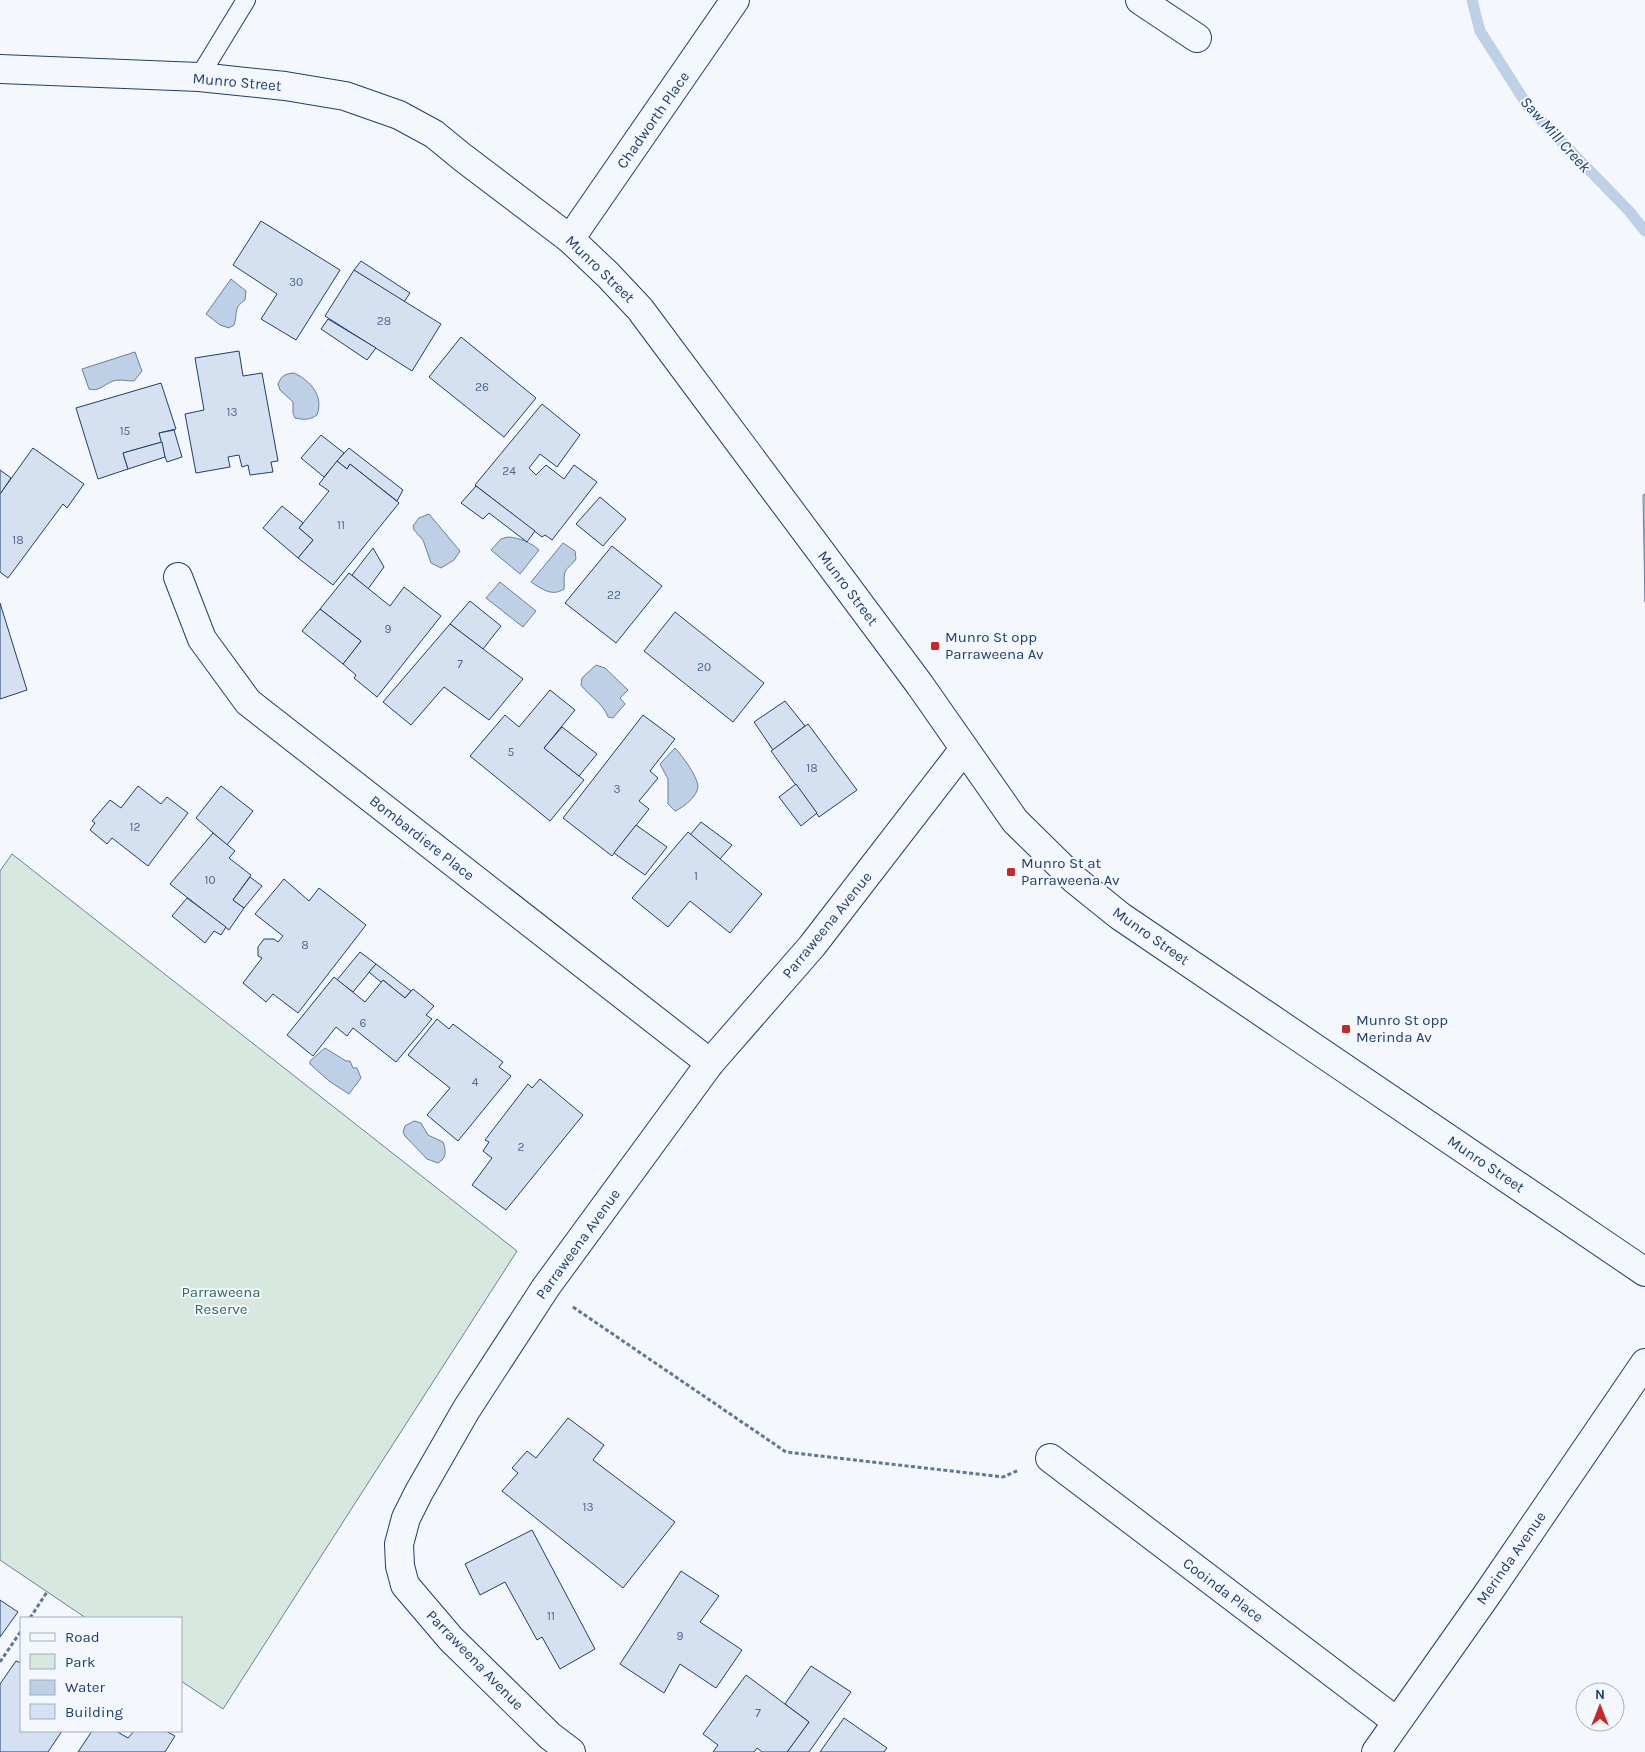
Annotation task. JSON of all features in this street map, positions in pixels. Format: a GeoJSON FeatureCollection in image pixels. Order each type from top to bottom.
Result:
{"type":"FeatureCollection","features":[{"type":"Feature","properties":{"kind":"street","name":"Chadworth Place"},"geometry":{"type":"LineString","coordinates":[[570,239],[735,0]]}},
{"type":"Feature","properties":{"kind":"street"},"geometry":{"type":"LineString","coordinates":[[1140,0],[1197,38]]}},
{"type":"Feature","properties":{"kind":"street","name":"Munro Street"},"geometry":{"type":"LineString","coordinates":[[0,69],[199,77],[285,86],[345,96],[399,115],[434,134],[570,239],[608,274],[640,309],[914,677],[1016,821],[1074,879],[1120,916],[1645,1272]]}},
{"type":"Feature","properties":{"kind":"street","name":"Bombardiere Place"},"geometry":{"type":"LineString","coordinates":[[178,577],[202,639],[248,702],[710,1063]]}},
{"type":"Feature","properties":{"kind":"street","name":"Parraweena Avenue"},"geometry":{"type":"LineString","coordinates":[[554,1747],[450,1639],[405,1585],[400,1566],[399,1544],[406,1518],[456,1426],[546,1288],[710,1063],[812,946],[964,749]]}},
{"type":"Feature","properties":{"kind":"street","name":"Merinda Avenue"},"geometry":{"type":"LineString","coordinates":[[1376,1752],[1396,1721],[1486,1596],[1645,1363]]}},
{"type":"Feature","properties":{"kind":"street","name":"Cooinda Place"},"geometry":{"type":"LineString","coordinates":[[1050,1458],[1396,1721]]}},
{"type":"Feature","properties":{"kind":"lane"},"geometry":{"type":"LineString","coordinates":[[199,77],[246,0]]}},
{"type":"Feature","properties":{"kind":"path"},"geometry":{"type":"LineString","coordinates":[[546,1288],[786,1452],[1003,1476],[1050,1458]]}},
{"type":"Feature","properties":{"kind":"path"},"geometry":{"type":"LineString","coordinates":[[31,1617],[47,1592]]}},
{"type":"Feature","properties":{"kind":"path"},"geometry":{"type":"LineString","coordinates":[[0,1662],[20,1632]]}},
{"type":"Feature","properties":{"kind":"green space"},"geometry":{"type":"Polygon","coordinates":[[[1645,494],[1645,602],[1643,495],[1645,494]]]}},
{"type":"Feature","properties":{"kind":"green space","name":"Parraweena Reserve"},"geometry":{"type":"Polygon","coordinates":[[[12,854],[517,1251],[223,1709],[182,1682],[182,1617],[85,1617],[0,1560],[0,871],[12,854]]]}},
{"type":"Feature","properties":{"kind":"water"},"geometry":{"type":"Polygon","coordinates":[[[231,279],[246,291],[245,300],[237,308],[234,325],[229,328],[220,325],[206,314],[231,279]]]}},
{"type":"Feature","properties":{"kind":"water"},"geometry":{"type":"Polygon","coordinates":[[[135,352],[142,371],[134,381],[116,380],[98,389],[89,389],[82,369],[135,352]]]}},
{"type":"Feature","properties":{"kind":"water"},"geometry":{"type":"Polygon","coordinates":[[[294,373],[306,380],[317,395],[319,408],[317,415],[312,418],[295,418],[293,402],[280,390],[278,384],[282,377],[294,373]]]}},
{"type":"Feature","properties":{"kind":"water"},"geometry":{"type":"Polygon","coordinates":[[[429,514],[460,551],[454,560],[441,568],[431,563],[423,540],[414,530],[413,526],[419,518],[429,514]]]}},
{"type":"Feature","properties":{"kind":"water"},"geometry":{"type":"Polygon","coordinates":[[[508,537],[525,541],[539,550],[520,574],[491,550],[501,539],[508,537]]]}},
{"type":"Feature","properties":{"kind":"water"},"geometry":{"type":"Polygon","coordinates":[[[563,543],[575,551],[576,559],[565,572],[564,589],[555,592],[547,591],[531,582],[563,543]]]}},
{"type":"Feature","properties":{"kind":"water"},"geometry":{"type":"Polygon","coordinates":[[[500,582],[536,611],[523,627],[486,598],[500,582]]]}},
{"type":"Feature","properties":{"kind":"water"},"geometry":{"type":"Polygon","coordinates":[[[596,665],[605,668],[628,690],[620,698],[625,704],[613,718],[608,717],[600,704],[581,685],[582,678],[596,665]]]}},
{"type":"Feature","properties":{"kind":"water"},"geometry":{"type":"Polygon","coordinates":[[[675,748],[692,771],[698,786],[693,798],[675,811],[668,804],[668,779],[660,764],[675,748]]]}},
{"type":"Feature","properties":{"kind":"water"},"geometry":{"type":"Polygon","coordinates":[[[325,1048],[346,1061],[350,1061],[353,1068],[357,1068],[361,1078],[349,1094],[329,1081],[310,1064],[310,1061],[325,1048]]]}},
{"type":"Feature","properties":{"kind":"water"},"geometry":{"type":"Polygon","coordinates":[[[414,1121],[421,1123],[428,1135],[443,1142],[445,1154],[438,1163],[427,1159],[405,1136],[403,1132],[405,1126],[414,1121]]]}},
{"type":"Feature","properties":{"kind":"building"},"geometry":{"type":"Polygon","coordinates":[[[261,221],[340,270],[296,340],[261,319],[277,294],[233,265],[261,221]]]}},
{"type":"Feature","properties":{"kind":"building"},"geometry":{"type":"Polygon","coordinates":[[[361,261],[410,293],[404,302],[354,270],[361,261]]]}},
{"type":"Feature","properties":{"kind":"building"},"geometry":{"type":"Polygon","coordinates":[[[354,270],[441,324],[412,371],[325,316],[354,270]]]}},
{"type":"Feature","properties":{"kind":"building"},"geometry":{"type":"Polygon","coordinates":[[[328,319],[376,348],[367,360],[321,329],[328,319]]]}},
{"type":"Feature","properties":{"kind":"building"},"geometry":{"type":"Polygon","coordinates":[[[461,337],[536,398],[504,437],[429,377],[461,337]]]}},
{"type":"Feature","properties":{"kind":"building"},"geometry":{"type":"Polygon","coordinates":[[[239,351],[243,376],[262,373],[278,461],[271,462],[273,472],[250,475],[248,465],[242,467],[239,455],[228,457],[230,467],[196,473],[185,414],[204,410],[195,358],[239,351]]]}},
{"type":"Feature","properties":{"kind":"building"},"geometry":{"type":"Polygon","coordinates":[[[161,383],[176,429],[159,433],[162,442],[123,453],[128,469],[98,479],[76,408],[161,383]]]}},
{"type":"Feature","properties":{"kind":"building"},"geometry":{"type":"Polygon","coordinates":[[[542,404],[580,435],[557,467],[540,454],[529,468],[536,475],[546,465],[564,479],[574,465],[597,482],[552,540],[545,535],[542,537],[475,485],[542,404]]]}},
{"type":"Feature","properties":{"kind":"building"},"geometry":{"type":"Polygon","coordinates":[[[174,430],[182,457],[167,462],[159,433],[174,430]]]}},
{"type":"Feature","properties":{"kind":"building"},"geometry":{"type":"Polygon","coordinates":[[[321,435],[344,453],[324,477],[301,458],[321,435]]]}},
{"type":"Feature","properties":{"kind":"building"},"geometry":{"type":"Polygon","coordinates":[[[162,442],[165,457],[128,469],[123,453],[162,442]]]}},
{"type":"Feature","properties":{"kind":"building"},"geometry":{"type":"Polygon","coordinates":[[[33,448],[84,484],[67,508],[63,504],[8,578],[0,572],[0,494],[33,448]]]}},
{"type":"Feature","properties":{"kind":"building"},"geometry":{"type":"Polygon","coordinates":[[[349,448],[403,490],[397,501],[350,464],[347,469],[337,461],[349,448]]]}},
{"type":"Feature","properties":{"kind":"building"},"geometry":{"type":"Polygon","coordinates":[[[337,461],[347,469],[350,464],[399,503],[333,585],[298,558],[313,540],[299,528],[329,491],[319,484],[337,461]]]}},
{"type":"Feature","properties":{"kind":"building"},"geometry":{"type":"Polygon","coordinates":[[[0,470],[11,478],[0,494],[0,470]]]}},
{"type":"Feature","properties":{"kind":"building"},"geometry":{"type":"Polygon","coordinates":[[[476,486],[535,531],[527,542],[489,513],[483,519],[461,503],[476,486]]]}},
{"type":"Feature","properties":{"kind":"building"},"geometry":{"type":"Polygon","coordinates":[[[600,497],[626,519],[603,546],[576,524],[600,497]]]}},
{"type":"Feature","properties":{"kind":"building"},"geometry":{"type":"Polygon","coordinates":[[[282,506],[303,523],[299,528],[313,540],[298,558],[263,528],[282,506]]]}},
{"type":"Feature","properties":{"kind":"building"},"geometry":{"type":"Polygon","coordinates":[[[612,546],[662,586],[616,643],[565,603],[612,546]]]}},
{"type":"Feature","properties":{"kind":"building"},"geometry":{"type":"Polygon","coordinates":[[[373,548],[384,567],[368,589],[352,575],[373,548]]]}},
{"type":"Feature","properties":{"kind":"building"},"geometry":{"type":"Polygon","coordinates":[[[349,573],[390,606],[404,587],[441,616],[377,697],[354,678],[356,675],[343,664],[361,641],[320,609],[349,573]]]}},
{"type":"Feature","properties":{"kind":"building"},"geometry":{"type":"Polygon","coordinates":[[[470,601],[501,626],[483,649],[450,624],[470,601]]]}},
{"type":"Feature","properties":{"kind":"building"},"geometry":{"type":"Polygon","coordinates":[[[0,603],[27,690],[0,699],[0,603]]]}},
{"type":"Feature","properties":{"kind":"building"},"geometry":{"type":"Polygon","coordinates":[[[320,609],[361,641],[343,664],[302,631],[320,609]]]}},
{"type":"Feature","properties":{"kind":"building"},"geometry":{"type":"Polygon","coordinates":[[[675,612],[764,683],[733,722],[644,651],[675,612]]]}},
{"type":"Feature","properties":{"kind":"building"},"geometry":{"type":"Polygon","coordinates":[[[450,624],[523,679],[489,720],[444,687],[411,725],[383,702],[450,624]]]}},
{"type":"Feature","properties":{"kind":"building"},"geometry":{"type":"Polygon","coordinates":[[[550,690],[575,710],[544,748],[584,780],[550,821],[470,756],[505,715],[519,727],[550,690]]]}},
{"type":"Feature","properties":{"kind":"building"},"geometry":{"type":"Polygon","coordinates":[[[785,701],[805,726],[773,750],[754,722],[785,701]]]}},
{"type":"Feature","properties":{"kind":"building"},"geometry":{"type":"Polygon","coordinates":[[[643,715],[675,739],[650,771],[658,778],[639,801],[649,809],[612,856],[563,818],[643,715]]]}},
{"type":"Feature","properties":{"kind":"building"},"geometry":{"type":"Polygon","coordinates":[[[808,724],[857,790],[819,817],[771,751],[808,724]]]}},
{"type":"Feature","properties":{"kind":"building"},"geometry":{"type":"Polygon","coordinates":[[[562,727],[597,754],[579,776],[544,748],[562,727]]]}},
{"type":"Feature","properties":{"kind":"building"},"geometry":{"type":"Polygon","coordinates":[[[796,784],[817,813],[801,826],[779,797],[796,784]]]}},
{"type":"Feature","properties":{"kind":"building"},"geometry":{"type":"Polygon","coordinates":[[[138,786],[161,804],[167,797],[188,813],[148,866],[112,838],[107,844],[90,830],[95,823],[92,821],[110,800],[121,808],[138,786]]]}},
{"type":"Feature","properties":{"kind":"building"},"geometry":{"type":"Polygon","coordinates":[[[221,786],[253,811],[227,845],[196,818],[221,786]]]}},
{"type":"Feature","properties":{"kind":"building"},"geometry":{"type":"Polygon","coordinates":[[[701,822],[732,845],[720,859],[690,835],[701,822]]]}},
{"type":"Feature","properties":{"kind":"building"},"geometry":{"type":"Polygon","coordinates":[[[636,825],[667,847],[645,875],[614,853],[636,825]]]}},
{"type":"Feature","properties":{"kind":"building"},"geometry":{"type":"Polygon","coordinates":[[[688,832],[762,894],[730,933],[690,901],[668,927],[632,898],[688,832]]]}},
{"type":"Feature","properties":{"kind":"building"},"geometry":{"type":"Polygon","coordinates":[[[213,833],[235,851],[229,858],[251,875],[233,900],[244,908],[229,930],[170,884],[213,833]]]}},
{"type":"Feature","properties":{"kind":"building"},"geometry":{"type":"Polygon","coordinates":[[[250,877],[262,886],[244,908],[233,900],[250,877]]]}},
{"type":"Feature","properties":{"kind":"building"},"geometry":{"type":"Polygon","coordinates":[[[284,879],[309,901],[319,888],[366,925],[298,1013],[273,994],[266,1002],[243,983],[262,958],[258,956],[258,947],[264,939],[274,939],[278,942],[283,936],[255,914],[284,879]]]}},
{"type":"Feature","properties":{"kind":"building"},"geometry":{"type":"Polygon","coordinates":[[[187,898],[226,927],[221,935],[214,931],[205,943],[172,916],[187,898]]]}},
{"type":"Feature","properties":{"kind":"building"},"geometry":{"type":"Polygon","coordinates":[[[360,952],[376,964],[353,992],[337,980],[360,952]]]}},
{"type":"Feature","properties":{"kind":"building"},"geometry":{"type":"Polygon","coordinates":[[[376,964],[411,991],[405,998],[383,980],[381,982],[369,972],[376,964]]]}},
{"type":"Feature","properties":{"kind":"building"},"geometry":{"type":"Polygon","coordinates":[[[334,977],[365,1002],[383,980],[405,998],[413,989],[434,1006],[426,1015],[432,1019],[396,1062],[353,1028],[347,1036],[336,1027],[313,1056],[287,1035],[334,977]]]}},
{"type":"Feature","properties":{"kind":"building"},"geometry":{"type":"Polygon","coordinates":[[[437,1019],[449,1029],[453,1024],[503,1062],[499,1067],[511,1076],[458,1141],[427,1115],[450,1088],[408,1055],[437,1019]]]}},
{"type":"Feature","properties":{"kind":"building"},"geometry":{"type":"Polygon","coordinates":[[[540,1079],[583,1115],[506,1210],[472,1185],[492,1158],[483,1151],[489,1142],[485,1140],[528,1084],[532,1088],[540,1079]]]}},
{"type":"Feature","properties":{"kind":"building"},"geometry":{"type":"Polygon","coordinates":[[[568,1418],[604,1445],[593,1460],[675,1522],[623,1588],[502,1491],[518,1473],[512,1468],[527,1451],[536,1458],[568,1418]]]}},
{"type":"Feature","properties":{"kind":"building"},"geometry":{"type":"Polygon","coordinates":[[[532,1530],[595,1649],[560,1669],[542,1637],[537,1640],[505,1582],[480,1595],[465,1564],[532,1530]]]}},
{"type":"Feature","properties":{"kind":"building"},"geometry":{"type":"Polygon","coordinates":[[[681,1571],[719,1596],[700,1622],[742,1650],[716,1688],[680,1664],[664,1693],[620,1664],[681,1571]]]}},
{"type":"Feature","properties":{"kind":"building"},"geometry":{"type":"Polygon","coordinates":[[[0,1600],[18,1612],[0,1637],[0,1600]]]}},
{"type":"Feature","properties":{"kind":"building"},"geometry":{"type":"Polygon","coordinates":[[[16,1661],[20,1663],[20,1732],[61,1732],[48,1752],[0,1752],[0,1684],[16,1661]]]}},
{"type":"Feature","properties":{"kind":"building"},"geometry":{"type":"Polygon","coordinates":[[[811,1666],[851,1692],[809,1752],[787,1752],[809,1722],[785,1704],[811,1666]]]}},
{"type":"Feature","properties":{"kind":"building"},"geometry":{"type":"Polygon","coordinates":[[[746,1675],[809,1722],[787,1752],[762,1752],[757,1748],[754,1752],[713,1752],[718,1745],[703,1734],[746,1675]]]}},
{"type":"Feature","properties":{"kind":"building"},"geometry":{"type":"Polygon","coordinates":[[[844,1718],[887,1748],[884,1752],[820,1752],[844,1718]]]}},
{"type":"Feature","properties":{"kind":"building"},"geometry":{"type":"Polygon","coordinates":[[[91,1732],[118,1732],[128,1738],[133,1732],[168,1732],[175,1736],[165,1752],[78,1752],[91,1732]]]}},
{"type":"Feature","properties":{"kind":"waterway","name":"Saw Mill Creek"},"geometry":{"type":"LineString","coordinates":[[1472,0],[1480,31],[1529,108],[1629,211],[1645,231]]}},
{"type":"Feature","properties":{"kind":"place","name":"Munro St opp Parraweena Av"},"geometry":{"type":"Point","coordinates":[935,646]}},
{"type":"Feature","properties":{"kind":"place","name":"Munro St at Parraweena Av"},"geometry":{"type":"Point","coordinates":[1011,872]}},
{"type":"Feature","properties":{"kind":"place","name":"Munro St opp Merinda Av"},"geometry":{"type":"Point","coordinates":[1346,1029]}}]}
